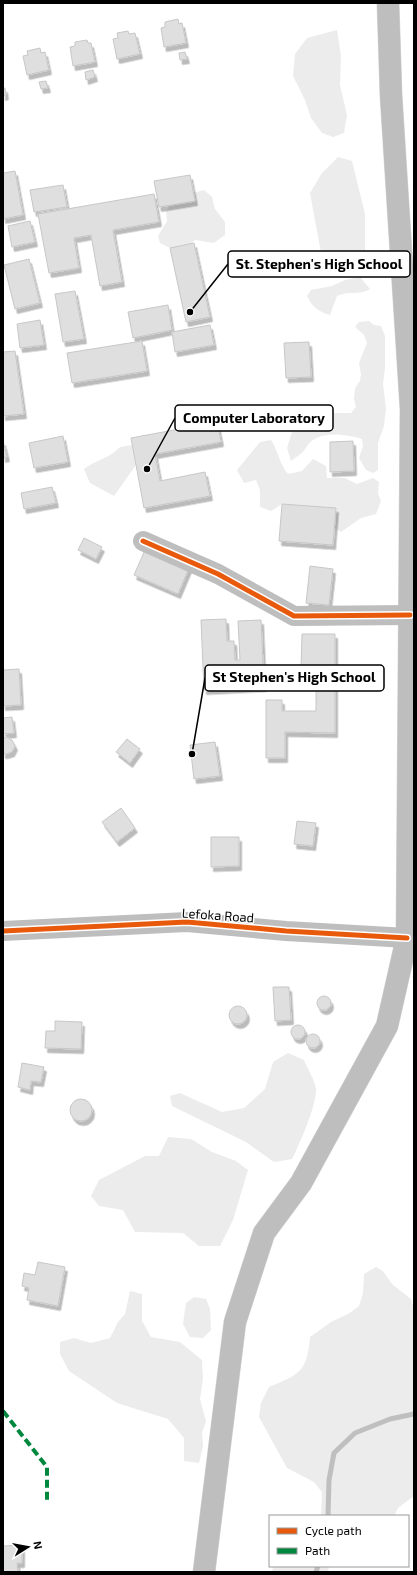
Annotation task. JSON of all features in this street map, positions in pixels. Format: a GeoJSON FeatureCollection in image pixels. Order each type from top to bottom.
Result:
{"type":"FeatureCollection","features":[{"type":"Feature","properties":{"kind":"main road"},"geometry":{"type":"LineString","coordinates":[[204,1572],[235,1322],[246,1287],[264,1233],[301,1183],[387,1026],[407,938],[411,409],[391,95],[388,3]]}},
{"type":"Feature","properties":{"kind":"street"},"geometry":{"type":"LineString","coordinates":[[143,541],[218,574],[294,616],[410,615]]}},
{"type":"Feature","properties":{"kind":"street","name":"Lefoka Road"},"geometry":{"type":"LineString","coordinates":[[3,931],[187,922],[286,931],[407,938]]}},
{"type":"Feature","properties":{"kind":"shaded area"},"geometry":{"type":"Polygon","coordinates":[[[337,30],[341,56],[340,85],[347,115],[344,133],[333,137],[322,133],[311,118],[305,100],[293,76],[295,54],[307,38],[337,30]]]}},
{"type":"Feature","properties":{"kind":"shaded area"},"geometry":{"type":"Polygon","coordinates":[[[338,157],[352,161],[365,214],[365,251],[356,259],[334,263],[321,253],[310,193],[322,173],[338,157]]]}},
{"type":"Feature","properties":{"kind":"shaded area"},"geometry":{"type":"Polygon","coordinates":[[[204,190],[212,197],[215,209],[225,222],[225,235],[214,243],[195,240],[190,244],[170,248],[160,243],[158,236],[167,221],[166,212],[170,205],[194,201],[193,193],[204,190]]]}},
{"type":"Feature","properties":{"kind":"shaded area"},"geometry":{"type":"Polygon","coordinates":[[[360,277],[370,289],[362,292],[346,293],[337,296],[330,315],[316,308],[307,296],[311,290],[332,286],[345,280],[360,277]]]}},
{"type":"Feature","properties":{"kind":"shaded area"},"geometry":{"type":"Polygon","coordinates":[[[369,321],[374,325],[381,326],[385,336],[385,368],[383,384],[386,408],[384,426],[378,443],[378,470],[373,473],[366,470],[359,458],[363,446],[362,439],[344,435],[325,435],[319,437],[312,441],[303,452],[291,461],[287,448],[292,432],[333,413],[351,413],[356,407],[354,399],[355,388],[360,381],[361,374],[359,363],[367,343],[364,335],[355,327],[359,322],[369,321]]]}},
{"type":"Feature","properties":{"kind":"shaded area"},"geometry":{"type":"Polygon","coordinates":[[[271,440],[288,474],[302,471],[313,459],[326,466],[327,478],[345,478],[357,484],[373,478],[379,482],[378,493],[381,501],[376,514],[361,518],[341,532],[334,528],[336,508],[282,504],[271,511],[260,507],[260,490],[256,480],[244,483],[237,470],[260,442],[271,440]]]}},
{"type":"Feature","properties":{"kind":"shaded area"},"geometry":{"type":"Polygon","coordinates":[[[132,445],[136,465],[114,496],[90,483],[84,469],[112,454],[120,447],[132,445]]]}},
{"type":"Feature","properties":{"kind":"shaded area"},"geometry":{"type":"Polygon","coordinates":[[[288,1053],[304,1060],[313,1078],[316,1089],[311,1115],[292,1159],[274,1162],[246,1142],[172,1106],[170,1096],[180,1093],[222,1112],[244,1108],[265,1089],[273,1062],[288,1053]]]}},
{"type":"Feature","properties":{"kind":"shaded area"},"geometry":{"type":"Polygon","coordinates":[[[168,1137],[191,1139],[212,1152],[236,1161],[248,1170],[233,1220],[220,1246],[199,1246],[183,1233],[135,1232],[123,1210],[99,1206],[91,1196],[99,1180],[145,1156],[159,1156],[168,1137]]]}},
{"type":"Feature","properties":{"kind":"shaded area"},"geometry":{"type":"Polygon","coordinates":[[[376,1267],[383,1271],[392,1284],[411,1299],[414,1310],[414,1496],[398,1508],[394,1515],[321,1515],[322,1492],[314,1482],[287,1468],[259,1417],[261,1403],[269,1387],[295,1375],[304,1365],[309,1349],[310,1337],[331,1322],[348,1314],[359,1306],[363,1293],[364,1274],[376,1267]]]}},
{"type":"Feature","properties":{"kind":"shaded area"},"geometry":{"type":"Polygon","coordinates":[[[130,1291],[142,1294],[142,1321],[151,1337],[180,1342],[202,1360],[203,1379],[200,1399],[206,1421],[202,1433],[203,1446],[199,1463],[184,1461],[184,1438],[168,1419],[117,1403],[69,1371],[60,1354],[60,1342],[74,1338],[91,1343],[110,1338],[118,1322],[125,1314],[130,1291]]]}},
{"type":"Feature","properties":{"kind":"shaded area"},"geometry":{"type":"Polygon","coordinates":[[[194,1297],[206,1299],[210,1309],[211,1330],[203,1338],[190,1337],[183,1324],[186,1303],[194,1297]]]}},
{"type":"Feature","properties":{"kind":"shaded area"},"geometry":{"type":"Polygon","coordinates":[[[274,1567],[330,1567],[327,1572],[271,1572],[274,1567]]]}},
{"type":"Feature","properties":{"kind":"building"},"geometry":{"type":"Polygon","coordinates":[[[178,19],[179,24],[182,23],[186,43],[164,47],[161,28],[165,27],[165,22],[178,19]]]}},
{"type":"Feature","properties":{"kind":"building"},"geometry":{"type":"Polygon","coordinates":[[[128,31],[129,34],[135,33],[140,54],[117,59],[113,39],[118,38],[117,33],[128,31]]]}},
{"type":"Feature","properties":{"kind":"building"},"geometry":{"type":"Polygon","coordinates":[[[87,40],[88,43],[91,43],[95,62],[73,66],[70,47],[75,46],[75,42],[87,40]]]}},
{"type":"Feature","properties":{"kind":"building"},"geometry":{"type":"Polygon","coordinates":[[[40,48],[41,53],[45,52],[49,70],[27,75],[23,56],[28,55],[27,51],[40,48]]]}},
{"type":"Feature","properties":{"kind":"building"},"geometry":{"type":"Polygon","coordinates":[[[185,52],[187,59],[180,60],[179,53],[185,52]]]}},
{"type":"Feature","properties":{"kind":"building"},"geometry":{"type":"Polygon","coordinates":[[[93,70],[95,77],[86,80],[85,72],[93,70]]]}},
{"type":"Feature","properties":{"kind":"building"},"geometry":{"type":"Polygon","coordinates":[[[46,81],[48,88],[41,89],[39,82],[46,81]]]}},
{"type":"Feature","properties":{"kind":"building"},"geometry":{"type":"Polygon","coordinates":[[[3,88],[5,88],[6,95],[3,96],[3,88]]]}},
{"type":"Feature","properties":{"kind":"building"},"geometry":{"type":"Polygon","coordinates":[[[15,171],[23,215],[3,219],[3,173],[15,171]]]}},
{"type":"Feature","properties":{"kind":"building"},"geometry":{"type":"Polygon","coordinates":[[[190,175],[195,201],[159,207],[154,181],[190,175]]]}},
{"type":"Feature","properties":{"kind":"building"},"geometry":{"type":"Polygon","coordinates":[[[63,185],[67,207],[34,212],[30,190],[63,185]]]}},
{"type":"Feature","properties":{"kind":"building"},"geometry":{"type":"Polygon","coordinates":[[[154,194],[159,222],[113,230],[122,282],[100,286],[91,235],[74,238],[79,268],[49,273],[38,214],[154,194]]]}},
{"type":"Feature","properties":{"kind":"building"},"geometry":{"type":"Polygon","coordinates":[[[30,221],[35,242],[12,247],[8,226],[30,221]]]}},
{"type":"Feature","properties":{"kind":"building"},"geometry":{"type":"Polygon","coordinates":[[[194,243],[210,317],[186,322],[170,248],[194,243]]]}},
{"type":"Feature","properties":{"kind":"building"},"geometry":{"type":"Polygon","coordinates":[[[29,259],[40,303],[15,309],[4,265],[29,259]]]}},
{"type":"Feature","properties":{"kind":"building"},"geometry":{"type":"Polygon","coordinates":[[[75,291],[84,339],[63,342],[55,294],[75,291]]]}},
{"type":"Feature","properties":{"kind":"building"},"geometry":{"type":"Polygon","coordinates":[[[168,305],[172,330],[133,338],[128,312],[168,305]]]}},
{"type":"Feature","properties":{"kind":"building"},"geometry":{"type":"Polygon","coordinates":[[[40,320],[44,345],[20,348],[17,324],[40,320]]]}},
{"type":"Feature","properties":{"kind":"building"},"geometry":{"type":"Polygon","coordinates":[[[210,325],[214,345],[175,352],[172,332],[210,325]]]}},
{"type":"Feature","properties":{"kind":"building"},"geometry":{"type":"Polygon","coordinates":[[[142,341],[147,371],[72,383],[67,353],[142,341]]]}},
{"type":"Feature","properties":{"kind":"building"},"geometry":{"type":"Polygon","coordinates":[[[309,342],[311,377],[286,378],[284,343],[309,342]]]}},
{"type":"Feature","properties":{"kind":"building"},"geometry":{"type":"Polygon","coordinates":[[[15,351],[24,414],[3,416],[3,352],[15,351]]]}},
{"type":"Feature","properties":{"kind":"building"},"geometry":{"type":"Polygon","coordinates":[[[217,422],[221,442],[155,454],[160,481],[205,472],[210,496],[144,508],[131,438],[217,422]]]}},
{"type":"Feature","properties":{"kind":"building"},"geometry":{"type":"Polygon","coordinates":[[[63,436],[68,462],[34,468],[29,443],[63,436]]]}},
{"type":"Feature","properties":{"kind":"building"},"geometry":{"type":"Polygon","coordinates":[[[3,441],[7,457],[3,458],[3,441]]]}},
{"type":"Feature","properties":{"kind":"building"},"geometry":{"type":"Polygon","coordinates":[[[353,441],[354,471],[330,472],[330,442],[353,441]]]}},
{"type":"Feature","properties":{"kind":"building"},"geometry":{"type":"Polygon","coordinates":[[[52,487],[56,503],[24,509],[21,493],[52,487]]]}},
{"type":"Feature","properties":{"kind":"building"},"geometry":{"type":"Polygon","coordinates":[[[282,504],[336,508],[333,545],[279,541],[282,504]]]}},
{"type":"Feature","properties":{"kind":"building"},"geometry":{"type":"Polygon","coordinates":[[[84,538],[102,547],[96,559],[78,550],[84,538]]]}},
{"type":"Feature","properties":{"kind":"building"},"geometry":{"type":"Polygon","coordinates":[[[145,550],[189,568],[178,594],[134,575],[145,550]]]}},
{"type":"Feature","properties":{"kind":"building"},"geometry":{"type":"Polygon","coordinates":[[[310,566],[333,569],[329,605],[306,603],[310,566]]]}},
{"type":"Feature","properties":{"kind":"building"},"geometry":{"type":"Polygon","coordinates":[[[226,619],[227,641],[234,641],[235,660],[240,660],[238,621],[261,620],[264,687],[204,690],[201,620],[226,619]]]}},
{"type":"Feature","properties":{"kind":"building"},"geometry":{"type":"Polygon","coordinates":[[[302,634],[335,634],[335,733],[285,732],[285,758],[266,758],[266,700],[282,700],[282,711],[316,711],[316,668],[301,668],[302,634]]]}},
{"type":"Feature","properties":{"kind":"building"},"geometry":{"type":"Polygon","coordinates":[[[19,669],[21,705],[3,706],[3,670],[19,669]]]}},
{"type":"Feature","properties":{"kind":"building"},"geometry":{"type":"Polygon","coordinates":[[[12,717],[14,733],[3,734],[3,718],[12,717]]]}},
{"type":"Feature","properties":{"kind":"building"},"geometry":{"type":"Polygon","coordinates":[[[6,737],[12,740],[15,746],[12,752],[3,754],[3,738],[6,737]]]}},
{"type":"Feature","properties":{"kind":"building"},"geometry":{"type":"Polygon","coordinates":[[[127,739],[140,749],[130,763],[116,752],[127,739]]]}},
{"type":"Feature","properties":{"kind":"building"},"geometry":{"type":"Polygon","coordinates":[[[215,742],[220,776],[194,779],[190,745],[215,742]]]}},
{"type":"Feature","properties":{"kind":"building"},"geometry":{"type":"Polygon","coordinates":[[[121,808],[135,828],[117,842],[102,822],[121,808]]]}},
{"type":"Feature","properties":{"kind":"building"},"geometry":{"type":"Polygon","coordinates":[[[297,821],[316,823],[313,846],[294,844],[297,821]]]}},
{"type":"Feature","properties":{"kind":"building"},"geometry":{"type":"Polygon","coordinates":[[[211,837],[239,837],[239,866],[211,867],[211,837]]]}},
{"type":"Feature","properties":{"kind":"building"},"geometry":{"type":"Polygon","coordinates":[[[273,987],[289,987],[291,1020],[275,1021],[273,987]]]}},
{"type":"Feature","properties":{"kind":"building"},"geometry":{"type":"Polygon","coordinates":[[[321,996],[327,996],[331,1000],[331,1006],[327,1010],[321,1010],[317,1006],[317,1000],[321,996]]]}},
{"type":"Feature","properties":{"kind":"building"},"geometry":{"type":"Polygon","coordinates":[[[238,1006],[244,1009],[247,1015],[244,1021],[238,1024],[232,1021],[229,1015],[232,1009],[238,1006]]]}},
{"type":"Feature","properties":{"kind":"building"},"geometry":{"type":"Polygon","coordinates":[[[55,1021],[82,1022],[81,1049],[45,1048],[46,1031],[55,1031],[55,1021]]]}},
{"type":"Feature","properties":{"kind":"building"},"geometry":{"type":"Polygon","coordinates":[[[295,1025],[301,1025],[305,1029],[305,1035],[301,1039],[295,1039],[291,1035],[291,1029],[295,1025]]]}},
{"type":"Feature","properties":{"kind":"building"},"geometry":{"type":"Polygon","coordinates":[[[310,1034],[316,1034],[320,1038],[320,1044],[316,1048],[310,1048],[306,1044],[306,1038],[310,1034]]]}},
{"type":"Feature","properties":{"kind":"building"},"geometry":{"type":"Polygon","coordinates":[[[22,1063],[44,1067],[41,1082],[31,1081],[30,1090],[18,1087],[22,1063]]]}},
{"type":"Feature","properties":{"kind":"building"},"geometry":{"type":"Polygon","coordinates":[[[81,1099],[89,1102],[92,1110],[89,1118],[81,1121],[73,1118],[70,1110],[73,1102],[81,1099]]]}},
{"type":"Feature","properties":{"kind":"building"},"geometry":{"type":"Polygon","coordinates":[[[38,1262],[65,1267],[58,1306],[27,1300],[29,1288],[22,1286],[24,1273],[35,1275],[38,1262]]]}},
{"type":"Feature","properties":{"kind":"building"},"geometry":{"type":"Polygon","coordinates":[[[22,1545],[22,1563],[17,1563],[18,1572],[3,1572],[3,1546],[22,1545]]]}},
{"type":"Feature","properties":{"kind":"waterway"},"geometry":{"type":"LineString","coordinates":[[328,1515],[329,1480],[334,1453],[355,1433],[390,1419],[414,1414]]}},
{"type":"Feature","properties":{"kind":"waterway"},"geometry":{"type":"LineString","coordinates":[[316,1572],[318,1567]]}},
{"type":"Feature","properties":{"kind":"marked path"},"geometry":{"type":"LineString","coordinates":[[3,1411],[47,1467],[47,1502]]}},
{"type":"Feature","properties":{"kind":"cycle path"},"geometry":{"type":"LineString","coordinates":[[143,541],[218,574],[294,616],[410,615]]}},
{"type":"Feature","properties":{"kind":"cycle path"},"geometry":{"type":"LineString","coordinates":[[3,931],[187,922],[286,931],[407,938]]}},
{"type":"Feature","properties":{"kind":"place","name":"St. Stephen's High School"},"geometry":{"type":"Point","coordinates":[190,312]}},
{"type":"Feature","properties":{"kind":"place","name":"Computer Laboratory"},"geometry":{"type":"Point","coordinates":[147,469]}},
{"type":"Feature","properties":{"kind":"place","name":"St Stephen's High School"},"geometry":{"type":"Point","coordinates":[192,754]}}]}
